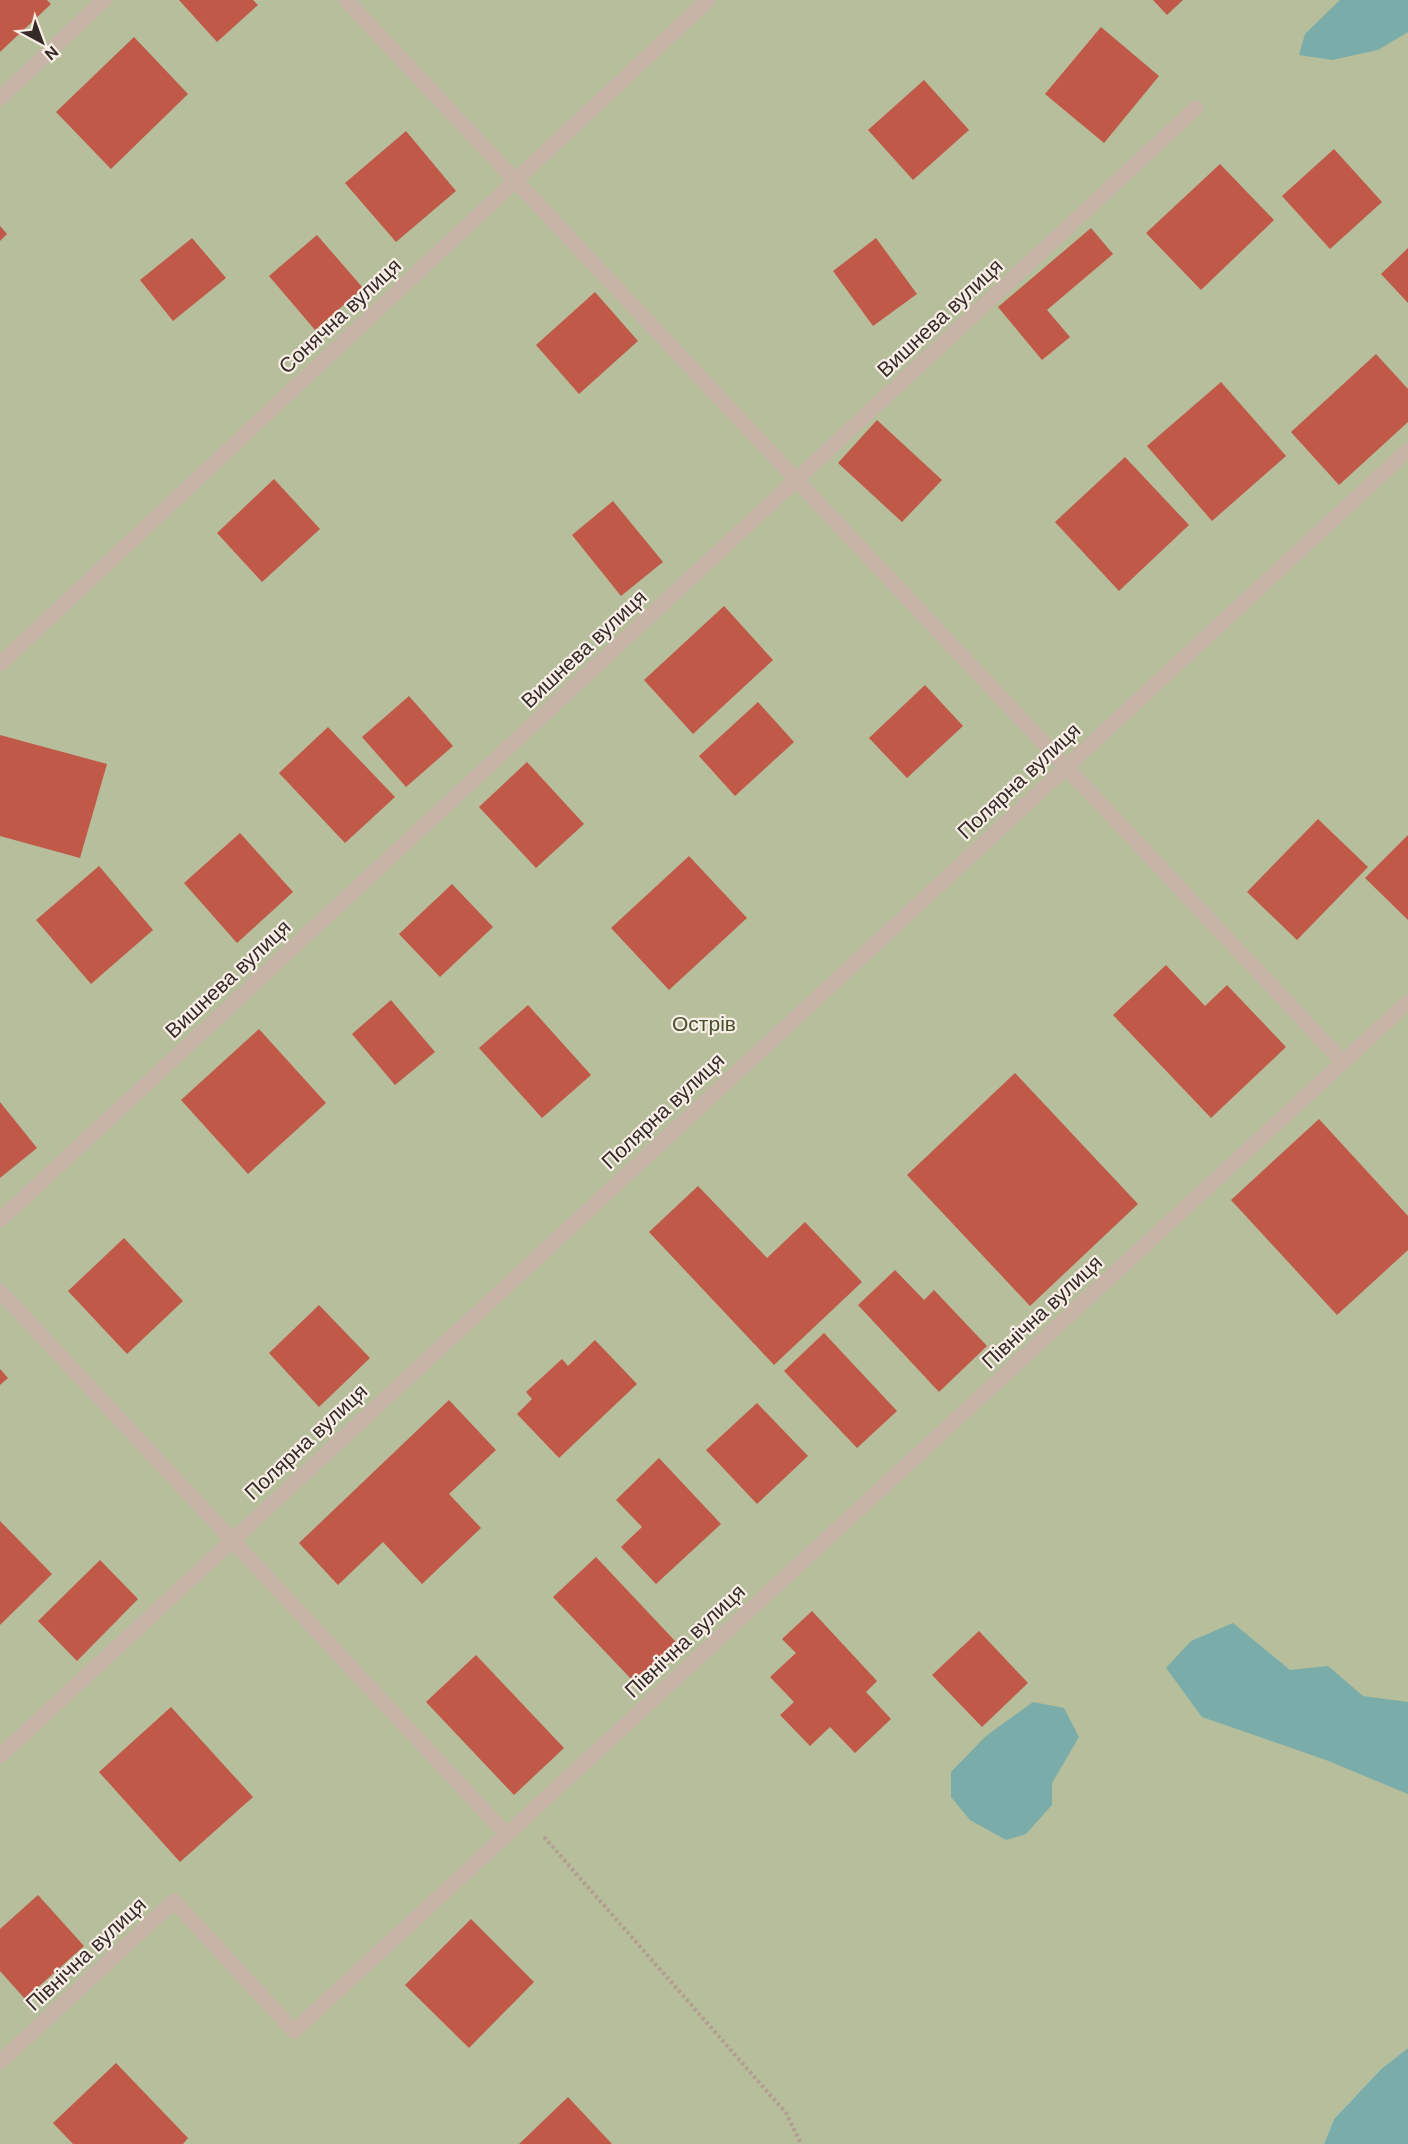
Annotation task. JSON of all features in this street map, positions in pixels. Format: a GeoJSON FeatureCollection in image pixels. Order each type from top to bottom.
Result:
{"type":"FeatureCollection","features":[{"type":"Feature","properties":{"kind":"street"},"geometry":{"type":"LineString","coordinates":[[0,98],[104,0]]}},
{"type":"Feature","properties":{"kind":"street"},"geometry":{"type":"LineString","coordinates":[[346,0],[1343,1062]]}},
{"type":"Feature","properties":{"kind":"street","name":"Сонячна вулиця"},"geometry":{"type":"LineString","coordinates":[[0,664],[708,0]]}},
{"type":"Feature","properties":{"kind":"street","name":"Вишнева вулиця"},"geometry":{"type":"LineString","coordinates":[[0,1220],[1196,108]]}},
{"type":"Feature","properties":{"kind":"street","name":"Полярна вулиця"},"geometry":{"type":"LineString","coordinates":[[0,1756],[1408,450]]}},
{"type":"Feature","properties":{"kind":"street","name":"Північна вулиця"},"geometry":{"type":"LineString","coordinates":[[0,2062],[174,1901],[294,2031],[1408,1002]]}},
{"type":"Feature","properties":{"kind":"street"},"geometry":{"type":"LineString","coordinates":[[0,1291],[507,1835]]}},
{"type":"Feature","properties":{"kind":"path"},"geometry":{"type":"LineString","coordinates":[[526,1816],[786,2113],[801,2144]]}},
{"type":"Feature","properties":{"kind":"green space","name":"Острів"},"geometry":{"type":"Polygon","coordinates":[[[0,0],[1408,0],[1408,2048],[1381,2069],[1334,2119],[1324,2144],[0,2144],[0,0]]]}},
{"type":"Feature","properties":{"kind":"water"},"geometry":{"type":"Polygon","coordinates":[[[1340,0],[1408,0],[1408,32],[1378,50],[1332,60],[1299,55],[1305,34],[1340,0]]]}},
{"type":"Feature","properties":{"kind":"water"},"geometry":{"type":"Polygon","coordinates":[[[1233,1623],[1290,1670],[1328,1666],[1363,1696],[1408,1702],[1408,1794],[1326,1760],[1202,1717],[1166,1668],[1191,1641],[1233,1623]]]}},
{"type":"Feature","properties":{"kind":"water"},"geometry":{"type":"Polygon","coordinates":[[[1033,1702],[1064,1708],[1079,1737],[1052,1783],[1052,1805],[1026,1834],[1006,1840],[970,1820],[951,1797],[951,1772],[986,1736],[1033,1702]]]}},
{"type":"Feature","properties":{"kind":"water"},"geometry":{"type":"Polygon","coordinates":[[[1408,2048],[1408,2144],[1324,2144],[1334,2119],[1381,2069],[1408,2048]]]}},
{"type":"Feature","properties":{"kind":"building"},"geometry":{"type":"Polygon","coordinates":[[[0,0],[47,0],[51,4],[0,52],[0,0]]]}},
{"type":"Feature","properties":{"kind":"building"},"geometry":{"type":"Polygon","coordinates":[[[179,0],[253,0],[258,5],[217,42],[179,0]]]}},
{"type":"Feature","properties":{"kind":"building"},"geometry":{"type":"Polygon","coordinates":[[[1153,0],[1183,0],[1167,15],[1153,0]]]}},
{"type":"Feature","properties":{"kind":"building"},"geometry":{"type":"Polygon","coordinates":[[[1101,27],[1159,76],[1104,143],[1045,94],[1101,27]]]}},
{"type":"Feature","properties":{"kind":"building"},"geometry":{"type":"Polygon","coordinates":[[[134,37],[188,94],[111,169],[56,112],[134,37]]]}},
{"type":"Feature","properties":{"kind":"building"},"geometry":{"type":"Polygon","coordinates":[[[924,80],[969,130],[913,180],[868,130],[924,80]]]}},
{"type":"Feature","properties":{"kind":"building"},"geometry":{"type":"Polygon","coordinates":[[[406,131],[456,191],[396,242],[345,183],[406,131]]]}},
{"type":"Feature","properties":{"kind":"building"},"geometry":{"type":"Polygon","coordinates":[[[1334,149],[1382,202],[1330,249],[1282,196],[1334,149]]]}},
{"type":"Feature","properties":{"kind":"building"},"geometry":{"type":"Polygon","coordinates":[[[1220,164],[1274,220],[1201,290],[1146,233],[1220,164]]]}},
{"type":"Feature","properties":{"kind":"building"},"geometry":{"type":"Polygon","coordinates":[[[0,226],[7,234],[0,241],[0,226]]]}},
{"type":"Feature","properties":{"kind":"building"},"geometry":{"type":"Polygon","coordinates":[[[1091,228],[1113,254],[1047,310],[1070,337],[1042,360],[998,307],[1091,228]]]}},
{"type":"Feature","properties":{"kind":"building"},"geometry":{"type":"Polygon","coordinates":[[[317,235],[363,288],[315,330],[269,276],[317,235]]]}},
{"type":"Feature","properties":{"kind":"building"},"geometry":{"type":"Polygon","coordinates":[[[192,238],[226,278],[173,321],[140,280],[192,238]]]}},
{"type":"Feature","properties":{"kind":"building"},"geometry":{"type":"Polygon","coordinates":[[[876,238],[917,294],[873,326],[833,271],[876,238]]]}},
{"type":"Feature","properties":{"kind":"building"},"geometry":{"type":"Polygon","coordinates":[[[1408,248],[1408,303],[1381,274],[1408,248]]]}},
{"type":"Feature","properties":{"kind":"building"},"geometry":{"type":"Polygon","coordinates":[[[595,292],[638,341],[579,394],[536,345],[595,292]]]}},
{"type":"Feature","properties":{"kind":"building"},"geometry":{"type":"Polygon","coordinates":[[[1376,354],[1408,389],[1408,422],[1339,485],[1291,432],[1376,354]]]}},
{"type":"Feature","properties":{"kind":"building"},"geometry":{"type":"Polygon","coordinates":[[[1221,382],[1286,456],[1212,521],[1147,446],[1221,382]]]}},
{"type":"Feature","properties":{"kind":"building"},"geometry":{"type":"Polygon","coordinates":[[[877,420],[942,480],[902,522],[838,463],[877,420]]]}},
{"type":"Feature","properties":{"kind":"building"},"geometry":{"type":"Polygon","coordinates":[[[1125,457],[1189,525],[1119,591],[1055,522],[1125,457]]]}},
{"type":"Feature","properties":{"kind":"building"},"geometry":{"type":"Polygon","coordinates":[[[274,479],[320,529],[262,582],[217,533],[274,479]]]}},
{"type":"Feature","properties":{"kind":"building"},"geometry":{"type":"Polygon","coordinates":[[[613,501],[663,562],[621,596],[572,535],[613,501]]]}},
{"type":"Feature","properties":{"kind":"building"},"geometry":{"type":"Polygon","coordinates":[[[724,606],[773,660],[693,734],[644,680],[724,606]]]}},
{"type":"Feature","properties":{"kind":"building"},"geometry":{"type":"Polygon","coordinates":[[[925,685],[963,726],[907,778],[869,738],[925,685]]]}},
{"type":"Feature","properties":{"kind":"building"},"geometry":{"type":"Polygon","coordinates":[[[409,696],[453,746],[406,787],[362,737],[409,696]]]}},
{"type":"Feature","properties":{"kind":"building"},"geometry":{"type":"Polygon","coordinates":[[[758,702],[794,742],[735,796],[699,756],[758,702]]]}},
{"type":"Feature","properties":{"kind":"building"},"geometry":{"type":"Polygon","coordinates":[[[328,727],[395,797],[345,843],[279,773],[328,727]]]}},
{"type":"Feature","properties":{"kind":"building"},"geometry":{"type":"Polygon","coordinates":[[[0,735],[107,764],[80,858],[0,836],[0,735]]]}},
{"type":"Feature","properties":{"kind":"building"},"geometry":{"type":"Polygon","coordinates":[[[527,762],[584,824],[536,868],[479,807],[527,762]]]}},
{"type":"Feature","properties":{"kind":"building"},"geometry":{"type":"Polygon","coordinates":[[[1318,819],[1368,867],[1297,940],[1247,892],[1318,819]]]}},
{"type":"Feature","properties":{"kind":"building"},"geometry":{"type":"Polygon","coordinates":[[[240,833],[293,892],[237,943],[184,883],[240,833]]]}},
{"type":"Feature","properties":{"kind":"building"},"geometry":{"type":"Polygon","coordinates":[[[1408,835],[1408,920],[1365,878],[1408,835]]]}},
{"type":"Feature","properties":{"kind":"building"},"geometry":{"type":"Polygon","coordinates":[[[689,856],[747,918],[669,990],[611,928],[689,856]]]}},
{"type":"Feature","properties":{"kind":"building"},"geometry":{"type":"Polygon","coordinates":[[[99,866],[153,930],[91,984],[36,920],[99,866]]]}},
{"type":"Feature","properties":{"kind":"building"},"geometry":{"type":"Polygon","coordinates":[[[452,884],[493,927],[440,977],[399,934],[452,884]]]}},
{"type":"Feature","properties":{"kind":"building"},"geometry":{"type":"Polygon","coordinates":[[[1166,965],[1205,1006],[1227,985],[1286,1047],[1211,1118],[1113,1015],[1166,965]]]}},
{"type":"Feature","properties":{"kind":"building"},"geometry":{"type":"Polygon","coordinates":[[[391,1000],[435,1052],[395,1085],[352,1034],[391,1000]]]}},
{"type":"Feature","properties":{"kind":"building"},"geometry":{"type":"Polygon","coordinates":[[[528,1005],[591,1075],[542,1118],[479,1048],[528,1005]]]}},
{"type":"Feature","properties":{"kind":"building"},"geometry":{"type":"Polygon","coordinates":[[[259,1029],[326,1103],[248,1174],[181,1100],[259,1029]]]}},
{"type":"Feature","properties":{"kind":"building"},"geometry":{"type":"Polygon","coordinates":[[[1015,1073],[1138,1204],[1030,1306],[907,1175],[1015,1073]]]}},
{"type":"Feature","properties":{"kind":"building"},"geometry":{"type":"Polygon","coordinates":[[[0,1102],[37,1148],[0,1178],[0,1102]]]}},
{"type":"Feature","properties":{"kind":"building"},"geometry":{"type":"Polygon","coordinates":[[[1319,1119],[1408,1216],[1408,1250],[1337,1315],[1231,1200],[1319,1119]]]}},
{"type":"Feature","properties":{"kind":"building"},"geometry":{"type":"Polygon","coordinates":[[[698,1186],[767,1258],[805,1222],[862,1282],[774,1365],[649,1232],[698,1186]]]}},
{"type":"Feature","properties":{"kind":"building"},"geometry":{"type":"Polygon","coordinates":[[[124,1238],[183,1301],[127,1354],[68,1291],[124,1238]]]}},
{"type":"Feature","properties":{"kind":"building"},"geometry":{"type":"Polygon","coordinates":[[[895,1270],[924,1300],[934,1290],[987,1346],[939,1392],[858,1305],[895,1270]]]}},
{"type":"Feature","properties":{"kind":"building"},"geometry":{"type":"Polygon","coordinates":[[[319,1305],[370,1358],[319,1407],[269,1353],[319,1305]]]}},
{"type":"Feature","properties":{"kind":"building"},"geometry":{"type":"Polygon","coordinates":[[[824,1333],[897,1411],[857,1448],[784,1371],[824,1333]]]}},
{"type":"Feature","properties":{"kind":"building"},"geometry":{"type":"Polygon","coordinates":[[[595,1340],[637,1384],[559,1458],[517,1414],[532,1399],[526,1392],[562,1359],[568,1366],[595,1340]]]}},
{"type":"Feature","properties":{"kind":"building"},"geometry":{"type":"Polygon","coordinates":[[[0,1369],[8,1378],[0,1385],[0,1369]]]}},
{"type":"Feature","properties":{"kind":"building"},"geometry":{"type":"Polygon","coordinates":[[[449,1400],[496,1450],[449,1494],[481,1528],[422,1584],[383,1542],[338,1585],[299,1543],[449,1400]]]}},
{"type":"Feature","properties":{"kind":"building"},"geometry":{"type":"Polygon","coordinates":[[[757,1403],[808,1456],[757,1504],[706,1450],[757,1403]]]}},
{"type":"Feature","properties":{"kind":"building"},"geometry":{"type":"Polygon","coordinates":[[[659,1458],[721,1524],[656,1584],[621,1547],[642,1527],[616,1500],[659,1458]]]}},
{"type":"Feature","properties":{"kind":"building"},"geometry":{"type":"Polygon","coordinates":[[[0,1521],[52,1574],[0,1625],[0,1521]]]}},
{"type":"Feature","properties":{"kind":"building"},"geometry":{"type":"Polygon","coordinates":[[[596,1557],[676,1642],[634,1682],[553,1597],[596,1557]]]}},
{"type":"Feature","properties":{"kind":"building"},"geometry":{"type":"Polygon","coordinates":[[[100,1560],[138,1599],[77,1661],[38,1621],[100,1560]]]}},
{"type":"Feature","properties":{"kind":"building"},"geometry":{"type":"Polygon","coordinates":[[[812,1611],[877,1681],[866,1692],[891,1719],[855,1753],[830,1727],[810,1746],[780,1715],[794,1702],[770,1677],[796,1653],[782,1639],[812,1611]]]}},
{"type":"Feature","properties":{"kind":"building"},"geometry":{"type":"Polygon","coordinates":[[[979,1631],[1028,1683],[982,1727],[932,1675],[979,1631]]]}},
{"type":"Feature","properties":{"kind":"building"},"geometry":{"type":"Polygon","coordinates":[[[476,1655],[564,1748],[514,1795],[426,1702],[476,1655]]]}},
{"type":"Feature","properties":{"kind":"building"},"geometry":{"type":"Polygon","coordinates":[[[171,1707],[253,1797],[180,1862],[99,1772],[171,1707]]]}},
{"type":"Feature","properties":{"kind":"building"},"geometry":{"type":"Polygon","coordinates":[[[38,1895],[84,1946],[25,1999],[0,1971],[0,1929],[38,1895]]]}},
{"type":"Feature","properties":{"kind":"building"},"geometry":{"type":"Polygon","coordinates":[[[471,1919],[534,1982],[469,2048],[405,1985],[471,1919]]]}},
{"type":"Feature","properties":{"kind":"building"},"geometry":{"type":"Polygon","coordinates":[[[116,2063],[188,2138],[183,2144],[73,2144],[53,2123],[116,2063]]]}},
{"type":"Feature","properties":{"kind":"building"},"geometry":{"type":"Polygon","coordinates":[[[568,2097],[612,2144],[519,2144],[568,2097]]]}}]}
